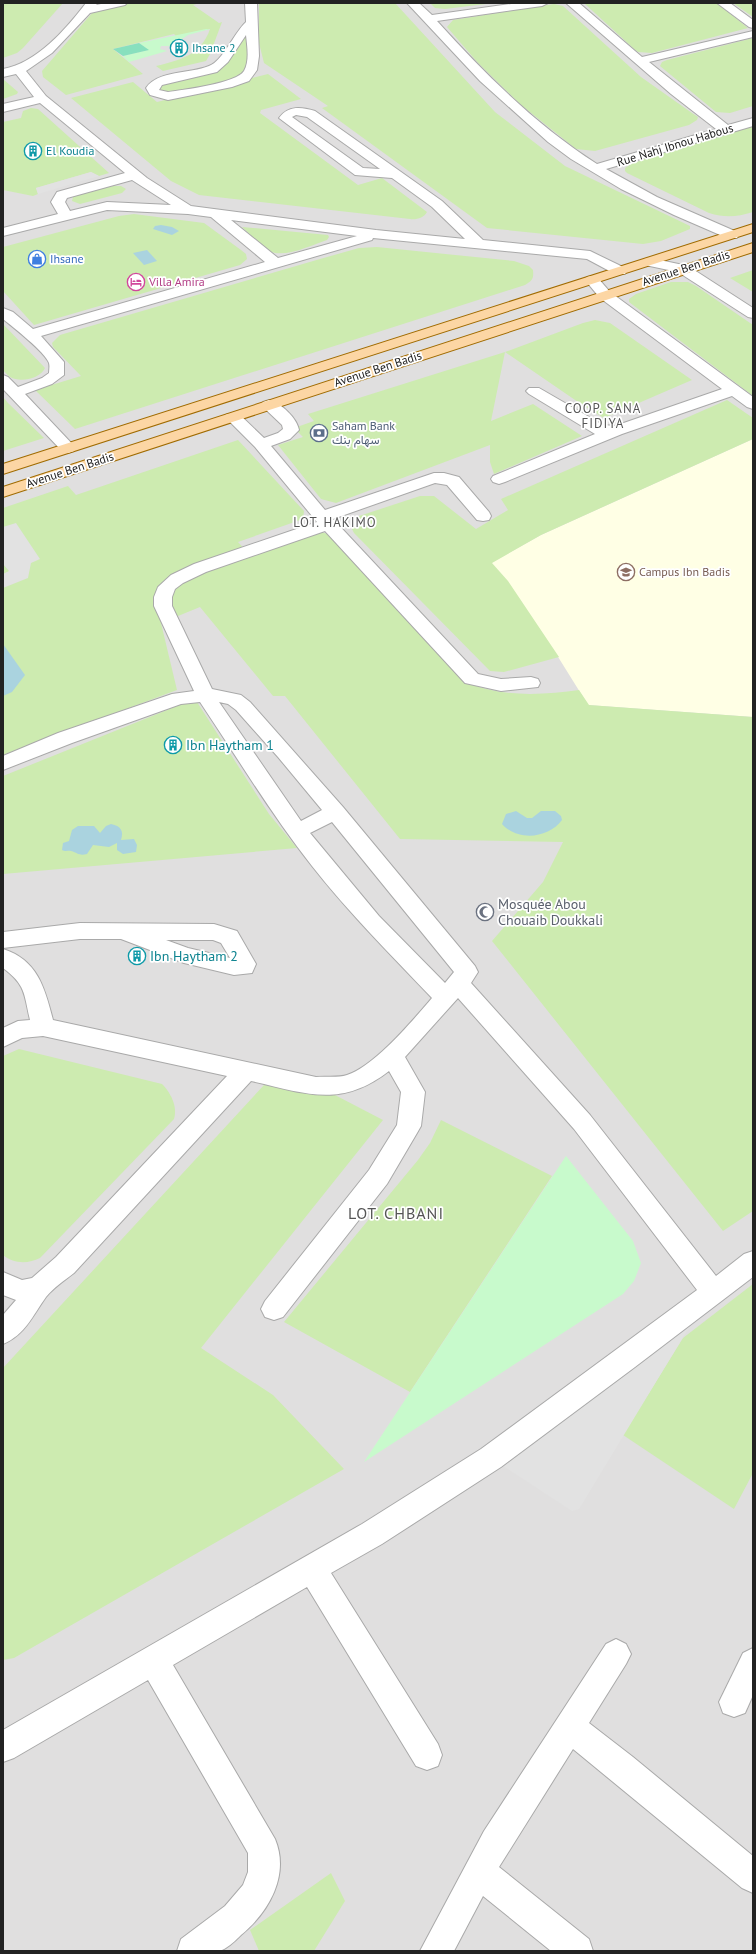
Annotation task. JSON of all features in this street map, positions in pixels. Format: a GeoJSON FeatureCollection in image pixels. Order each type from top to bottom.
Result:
{"type":"FeatureCollection","features":[{"type":"Feature","properties":{"kind":"main road","name":"Avenue Ben Badis"},"geometry":{"type":"LineString","coordinates":[[3,469],[753,228]]}},
{"type":"Feature","properties":{"kind":"main road","name":"Avenue Ben Badis"},"geometry":{"type":"LineString","coordinates":[[3,492],[753,246]]}},
{"type":"Feature","properties":{"kind":"street"},"geometry":{"type":"LineString","coordinates":[[3,73],[19,70],[40,55],[88,7],[121,3]]}},
{"type":"Feature","properties":{"kind":"street"},"geometry":{"type":"LineString","coordinates":[[250,24],[236,40],[230,54],[213,70],[158,82],[152,88],[154,92],[168,96],[232,83],[245,78],[251,70],[253,56],[250,24],[251,3]]}},
{"type":"Feature","properties":{"kind":"street"},"geometry":{"type":"LineString","coordinates":[[413,3],[430,19],[459,53],[530,121],[564,148],[651,199],[732,235]]}},
{"type":"Feature","properties":{"kind":"street"},"geometry":{"type":"LineString","coordinates":[[430,19],[542,3]]}},
{"type":"Feature","properties":{"kind":"street"},"geometry":{"type":"LineString","coordinates":[[572,3],[640,61],[726,130]]}},
{"type":"Feature","properties":{"kind":"street"},"geometry":{"type":"LineString","coordinates":[[723,3],[753,25]]}},
{"type":"Feature","properties":{"kind":"street"},"geometry":{"type":"LineString","coordinates":[[640,61],[753,34]]}},
{"type":"Feature","properties":{"kind":"street"},"geometry":{"type":"LineString","coordinates":[[19,70],[42,99],[135,186],[188,210]]}},
{"type":"Feature","properties":{"kind":"street"},"geometry":{"type":"LineString","coordinates":[[3,108],[42,99]]}},
{"type":"Feature","properties":{"kind":"street"},"geometry":{"type":"LineString","coordinates":[[396,174],[360,172],[284,118],[291,113],[298,111],[311,114],[396,174],[437,204],[479,244]]}},
{"type":"Feature","properties":{"kind":"street","name":"Rue Nahj Ibnou Habous"},"geometry":{"type":"LineString","coordinates":[[597,168],[753,122]]}},
{"type":"Feature","properties":{"kind":"street"},"geometry":{"type":"LineString","coordinates":[[107,206],[135,186]]}},
{"type":"Feature","properties":{"kind":"street"},"geometry":{"type":"LineString","coordinates":[[67,216],[60,208],[58,202],[62,196],[70,192],[135,186]]}},
{"type":"Feature","properties":{"kind":"street"},"geometry":{"type":"LineString","coordinates":[[3,232],[107,206],[188,210],[376,234],[590,255],[620,271]]}},
{"type":"Feature","properties":{"kind":"street"},"geometry":{"type":"LineString","coordinates":[[216,214],[276,264]]}},
{"type":"Feature","properties":{"kind":"street"},"geometry":{"type":"LineString","coordinates":[[30,335],[376,234]]}},
{"type":"Feature","properties":{"kind":"street"},"geometry":{"type":"LineString","coordinates":[[650,262],[683,269],[753,314]]}},
{"type":"Feature","properties":{"kind":"street"},"geometry":{"type":"LineString","coordinates":[[592,280],[605,295],[753,404]]}},
{"type":"Feature","properties":{"kind":"street"},"geometry":{"type":"LineString","coordinates":[[3,312],[30,335],[55,362],[57,368],[56,375],[47,381],[15,393]]}},
{"type":"Feature","properties":{"kind":"street"},"geometry":{"type":"LineString","coordinates":[[3,380],[68,448]]}},
{"type":"Feature","properties":{"kind":"street"},"geometry":{"type":"LineString","coordinates":[[499,479],[616,431],[734,390]]}},
{"type":"Feature","properties":{"kind":"street"},"geometry":{"type":"LineString","coordinates":[[534,391],[599,430],[616,431]]}},
{"type":"Feature","properties":{"kind":"street"},"geometry":{"type":"LineString","coordinates":[[261,444],[284,436],[291,430],[290,423],[269,405]]}},
{"type":"Feature","properties":{"kind":"street"},"geometry":{"type":"LineString","coordinates":[[233,417],[261,444],[325,520],[472,679],[501,685],[531,683]]}},
{"type":"Feature","properties":{"kind":"street"},"geometry":{"type":"LineString","coordinates":[[483,516],[453,481],[439,478],[414,484],[200,568],[177,579],[167,587],[163,597],[163,606],[205,695],[250,764],[319,860],[371,922],[452,991],[582,1122],[713,1292]]}},
{"type":"Feature","properties":{"kind":"street"},"geometry":{"type":"LineString","coordinates":[[3,764],[179,698],[218,695],[234,699],[243,706],[285,752],[467,972],[452,991],[392,1055],[376,1070],[354,1083],[316,1086],[245,1072],[43,1027],[18,1030],[3,1038]]}},
{"type":"Feature","properties":{"kind":"street"},"geometry":{"type":"LineString","coordinates":[[250,764],[285,752]]}},
{"type":"Feature","properties":{"kind":"street"},"geometry":{"type":"LineString","coordinates":[[297,831],[336,812]]}},
{"type":"Feature","properties":{"kind":"street"},"geometry":{"type":"LineString","coordinates":[[3,940],[80,931],[122,931]]}},
{"type":"Feature","properties":{"kind":"street"},"geometry":{"type":"LineString","coordinates":[[3,957],[25,973],[34,988],[43,1027]]}},
{"type":"Feature","properties":{"kind":"street"},"geometry":{"type":"LineString","coordinates":[[274,1309],[378,1177],[409,1126],[413,1092],[392,1055]]}},
{"type":"Feature","properties":{"kind":"street"},"geometry":{"type":"LineString","coordinates":[[3,1332],[20,1316],[38,1288],[65,1264],[245,1072]]}},
{"type":"Feature","properties":{"kind":"street"},"geometry":{"type":"LineString","coordinates":[[3,1747],[153,1659],[372,1534],[506,1448],[753,1262]]}},
{"type":"Feature","properties":{"kind":"street"},"geometry":{"type":"LineString","coordinates":[[3,1283],[21,1291],[38,1288]]}},
{"type":"Feature","properties":{"kind":"street"},"geometry":{"type":"LineString","coordinates":[[312,1568],[427,1755]]}},
{"type":"Feature","properties":{"kind":"street"},"geometry":{"type":"LineString","coordinates":[[436,1951],[480,1873],[495,1842],[616,1654]]}},
{"type":"Feature","properties":{"kind":"street"},"geometry":{"type":"LineString","coordinates":[[153,1659],[264,1850],[264,1873],[258,1891],[228,1926],[193,1951]]}},
{"type":"Feature","properties":{"kind":"street"},"geometry":{"type":"LineString","coordinates":[[734,1702],[753,1663]]}},
{"type":"Feature","properties":{"kind":"street"},"geometry":{"type":"LineString","coordinates":[[569,1727],[622,1768],[753,1877]]}},
{"type":"Feature","properties":{"kind":"street"},"geometry":{"type":"LineString","coordinates":[[480,1873],[577,1951]]}},
{"type":"Feature","properties":{"kind":"shaded area"},"geometry":{"type":"Polygon","coordinates":[[[3,3],[753,3],[753,1951],[3,1951],[3,3]]]}},
{"type":"Feature","properties":{"kind":"shaded area"},"geometry":{"type":"Polygon","coordinates":[[[91,172],[99,176],[38,194],[36,188],[91,172]]]}},
{"type":"Feature","properties":{"kind":"shaded area","name":"Campus Ibn Badis"},"geometry":{"type":"Polygon","coordinates":[[[753,439],[753,717],[588,705],[555,652],[491,563],[541,535],[753,439]]]}},
{"type":"Feature","properties":{"kind":"shaded area"},"geometry":{"type":"Polygon","coordinates":[[[16,523],[40,559],[31,563],[28,578],[3,588],[3,574],[9,571],[3,564],[3,527],[16,523]]]}},
{"type":"Feature","properties":{"kind":"shaded area"},"geometry":{"type":"Polygon","coordinates":[[[708,1296],[579,1509],[572,1511],[491,1458],[708,1296]]]}},
{"type":"Feature","properties":{"kind":"green space"},"geometry":{"type":"Polygon","coordinates":[[[3,3],[63,3],[23,48],[17,53],[3,58],[3,3]]]}},
{"type":"Feature","properties":{"kind":"green space"},"geometry":{"type":"Polygon","coordinates":[[[129,3],[200,3],[193,5],[219,23],[222,22],[206,61],[163,71],[156,66],[182,59],[196,51],[206,38],[210,29],[176,36],[174,34],[113,49],[143,74],[66,95],[43,77],[42,71],[92,13],[129,3]]]}},
{"type":"Feature","properties":{"kind":"green space"},"geometry":{"type":"Polygon","coordinates":[[[259,3],[395,3],[495,112],[565,166],[690,226],[690,229],[661,241],[643,244],[487,228],[322,108],[328,106],[264,63],[259,43],[259,3]]]}},
{"type":"Feature","properties":{"kind":"green space"},"geometry":{"type":"Polygon","coordinates":[[[430,3],[494,3],[445,9],[435,8],[430,3]]]}},
{"type":"Feature","properties":{"kind":"green space"},"geometry":{"type":"Polygon","coordinates":[[[584,3],[717,3],[748,28],[652,53],[638,52],[584,3]]]}},
{"type":"Feature","properties":{"kind":"green space"},"geometry":{"type":"Polygon","coordinates":[[[733,3],[753,3],[753,17],[733,3]]]}},
{"type":"Feature","properties":{"kind":"green space"},"geometry":{"type":"Polygon","coordinates":[[[554,4],[563,6],[641,77],[698,117],[697,120],[689,125],[595,151],[576,149],[521,105],[478,63],[447,27],[453,20],[554,4]]]}},
{"type":"Feature","properties":{"kind":"green space"},"geometry":{"type":"Polygon","coordinates":[[[210,29],[188,35],[172,46],[161,46],[160,49],[167,51],[129,62],[123,56],[148,50],[139,43],[210,29]]]}},
{"type":"Feature","properties":{"kind":"green space"},"geometry":{"type":"Polygon","coordinates":[[[246,36],[247,62],[245,70],[241,74],[222,82],[176,92],[167,93],[160,90],[158,87],[160,85],[216,71],[230,59],[238,44],[246,36]]]}},
{"type":"Feature","properties":{"kind":"green space"},"geometry":{"type":"Polygon","coordinates":[[[753,38],[753,106],[730,113],[716,112],[660,66],[662,62],[667,60],[753,38]]]}},
{"type":"Feature","properties":{"kind":"green space"},"geometry":{"type":"Polygon","coordinates":[[[139,43],[149,50],[123,56],[113,49],[139,43]]]}},
{"type":"Feature","properties":{"kind":"green space"},"geometry":{"type":"Polygon","coordinates":[[[268,74],[301,99],[261,110],[260,113],[358,185],[382,178],[427,212],[426,214],[420,218],[412,219],[199,195],[171,181],[71,98],[133,82],[157,102],[268,74]]]}},
{"type":"Feature","properties":{"kind":"green space"},"geometry":{"type":"Polygon","coordinates":[[[3,79],[18,92],[17,94],[3,99],[3,79]]]}},
{"type":"Feature","properties":{"kind":"green space"},"geometry":{"type":"Polygon","coordinates":[[[31,108],[38,109],[109,173],[99,176],[91,172],[36,188],[38,194],[33,196],[3,190],[3,122],[21,118],[23,111],[31,108]]]}},
{"type":"Feature","properties":{"kind":"green space"},"geometry":{"type":"Polygon","coordinates":[[[753,126],[753,212],[731,216],[720,216],[709,213],[625,171],[625,168],[631,164],[661,153],[753,126]]]}},
{"type":"Feature","properties":{"kind":"green space"},"geometry":{"type":"Polygon","coordinates":[[[113,186],[121,186],[126,189],[122,193],[80,204],[72,201],[73,197],[77,195],[113,186]]]}},
{"type":"Feature","properties":{"kind":"green space"},"geometry":{"type":"Polygon","coordinates":[[[134,214],[204,223],[246,254],[247,259],[240,265],[34,325],[3,291],[3,247],[119,216],[134,214]]]}},
{"type":"Feature","properties":{"kind":"green space"},"geometry":{"type":"Polygon","coordinates":[[[242,227],[328,235],[329,237],[327,240],[297,251],[289,253],[274,253],[264,248],[242,227]]]}},
{"type":"Feature","properties":{"kind":"green space"},"geometry":{"type":"Polygon","coordinates":[[[377,247],[514,261],[529,266],[533,270],[533,278],[525,285],[75,429],[35,390],[81,376],[53,347],[52,343],[60,335],[359,248],[377,247]]]}},
{"type":"Feature","properties":{"kind":"green space"},"geometry":{"type":"Polygon","coordinates":[[[753,270],[753,292],[730,278],[753,270]]]}},
{"type":"Feature","properties":{"kind":"green space"},"geometry":{"type":"Polygon","coordinates":[[[671,282],[688,282],[696,286],[753,325],[753,396],[629,302],[629,299],[636,294],[671,282]]]}},
{"type":"Feature","properties":{"kind":"green space"},"geometry":{"type":"Polygon","coordinates":[[[595,320],[610,323],[692,380],[604,418],[505,352],[595,320]]]}},
{"type":"Feature","properties":{"kind":"green space"},"geometry":{"type":"Polygon","coordinates":[[[3,324],[45,368],[39,375],[29,379],[19,380],[10,377],[3,370],[3,324]]]}},
{"type":"Feature","properties":{"kind":"green space"},"geometry":{"type":"Polygon","coordinates":[[[505,352],[491,421],[533,404],[582,436],[494,474],[490,462],[490,445],[336,503],[321,499],[278,445],[303,437],[294,428],[314,421],[308,414],[505,352]]]}},
{"type":"Feature","properties":{"kind":"green space"},"geometry":{"type":"Polygon","coordinates":[[[3,397],[8,403],[44,438],[3,451],[3,397]]]}},
{"type":"Feature","properties":{"kind":"green space"},"geometry":{"type":"Polygon","coordinates":[[[727,400],[753,418],[753,439],[541,535],[492,563],[508,581],[559,657],[504,672],[490,671],[354,533],[351,527],[353,518],[420,496],[434,496],[476,529],[508,510],[501,499],[727,400]]]}},
{"type":"Feature","properties":{"kind":"green space"},"geometry":{"type":"Polygon","coordinates":[[[238,440],[304,511],[303,519],[238,542],[251,556],[321,532],[331,535],[465,681],[506,693],[536,694],[579,690],[589,705],[753,717],[753,1211],[723,1231],[492,941],[543,882],[563,842],[400,839],[285,696],[273,696],[200,607],[161,623],[177,690],[3,755],[3,508],[68,486],[76,495],[238,440]]]}},
{"type":"Feature","properties":{"kind":"green space"},"geometry":{"type":"Polygon","coordinates":[[[197,702],[269,814],[297,848],[3,874],[3,776],[182,704],[197,702]]]}},
{"type":"Feature","properties":{"kind":"green space"},"geometry":{"type":"Polygon","coordinates":[[[19,1049],[162,1084],[168,1091],[175,1109],[174,1119],[40,1258],[26,1262],[12,1260],[3,1255],[3,1056],[19,1049]]]}},
{"type":"Feature","properties":{"kind":"green space"},"geometry":{"type":"Polygon","coordinates":[[[264,1085],[333,1094],[383,1120],[201,1348],[273,1395],[344,1469],[14,1658],[3,1660],[3,1368],[264,1085]]]}},
{"type":"Feature","properties":{"kind":"green space"},"geometry":{"type":"Polygon","coordinates":[[[441,1120],[552,1176],[410,1392],[284,1322],[418,1160],[430,1143],[441,1120]]]}},
{"type":"Feature","properties":{"kind":"green space"},"geometry":{"type":"Polygon","coordinates":[[[566,1156],[633,1241],[641,1263],[634,1281],[623,1294],[364,1462],[566,1156]]]}},
{"type":"Feature","properties":{"kind":"green space"},"geometry":{"type":"Polygon","coordinates":[[[753,1284],[753,1473],[734,1509],[623,1435],[683,1338],[753,1284]]]}},
{"type":"Feature","properties":{"kind":"green space"},"geometry":{"type":"Polygon","coordinates":[[[331,1873],[345,1901],[314,1951],[259,1951],[250,1930],[331,1873]]]}},
{"type":"Feature","properties":{"kind":"water"},"geometry":{"type":"Polygon","coordinates":[[[161,225],[172,227],[179,231],[172,235],[153,229],[155,226],[161,225]]]}},
{"type":"Feature","properties":{"kind":"water"},"geometry":{"type":"Polygon","coordinates":[[[147,250],[157,261],[144,265],[133,253],[147,250]]]}},
{"type":"Feature","properties":{"kind":"water"},"geometry":{"type":"Polygon","coordinates":[[[3,644],[25,675],[12,692],[3,696],[3,644]]]}},
{"type":"Feature","properties":{"kind":"water"},"geometry":{"type":"Polygon","coordinates":[[[516,811],[527,818],[532,818],[541,811],[555,811],[561,816],[562,820],[549,831],[542,834],[533,836],[516,834],[502,824],[506,814],[516,811]]]}},
{"type":"Feature","properties":{"kind":"water"},"geometry":{"type":"Polygon","coordinates":[[[111,824],[121,829],[121,840],[134,839],[137,845],[136,852],[123,854],[117,850],[117,843],[109,847],[93,845],[87,854],[84,855],[62,850],[63,843],[69,841],[72,830],[78,826],[94,826],[100,833],[106,826],[111,824]]]}},
{"type":"Feature","properties":{"kind":"place","name":"Ihsane 2"},"geometry":{"type":"Point","coordinates":[179,48]}},
{"type":"Feature","properties":{"kind":"place","name":"El Koudia"},"geometry":{"type":"Point","coordinates":[33,151]}},
{"type":"Feature","properties":{"kind":"place","name":"Ihsane"},"geometry":{"type":"Point","coordinates":[37,259]}},
{"type":"Feature","properties":{"kind":"place","name":"Villa Amira"},"geometry":{"type":"Point","coordinates":[136,282]}},
{"type":"Feature","properties":{"kind":"place","name":"Saham Bank سهام بنك"},"geometry":{"type":"Point","coordinates":[319,433]}},
{"type":"Feature","properties":{"kind":"place","name":"Campus Ibn Badis"},"geometry":{"type":"Point","coordinates":[626,572]}},
{"type":"Feature","properties":{"kind":"place","name":"Ibn Haytham 1"},"geometry":{"type":"Point","coordinates":[173,745]}},
{"type":"Feature","properties":{"kind":"place","name":"Mosquée Abou Chouaib Doukkali"},"geometry":{"type":"Point","coordinates":[485,912]}},
{"type":"Feature","properties":{"kind":"place","name":"Ibn Haytham 2"},"geometry":{"type":"Point","coordinates":[137,956]}},
{"type":"Feature","properties":{"kind":"district","name":"COOP. SANA FIDIYA"},"geometry":{"type":"Point","coordinates":[603,416]}},
{"type":"Feature","properties":{"kind":"district","name":"LOT. HAKIMO"},"geometry":{"type":"Point","coordinates":[335,522]}},
{"type":"Feature","properties":{"kind":"district","name":"LOT. CHBANI"},"geometry":{"type":"Point","coordinates":[396,1213]}}]}
